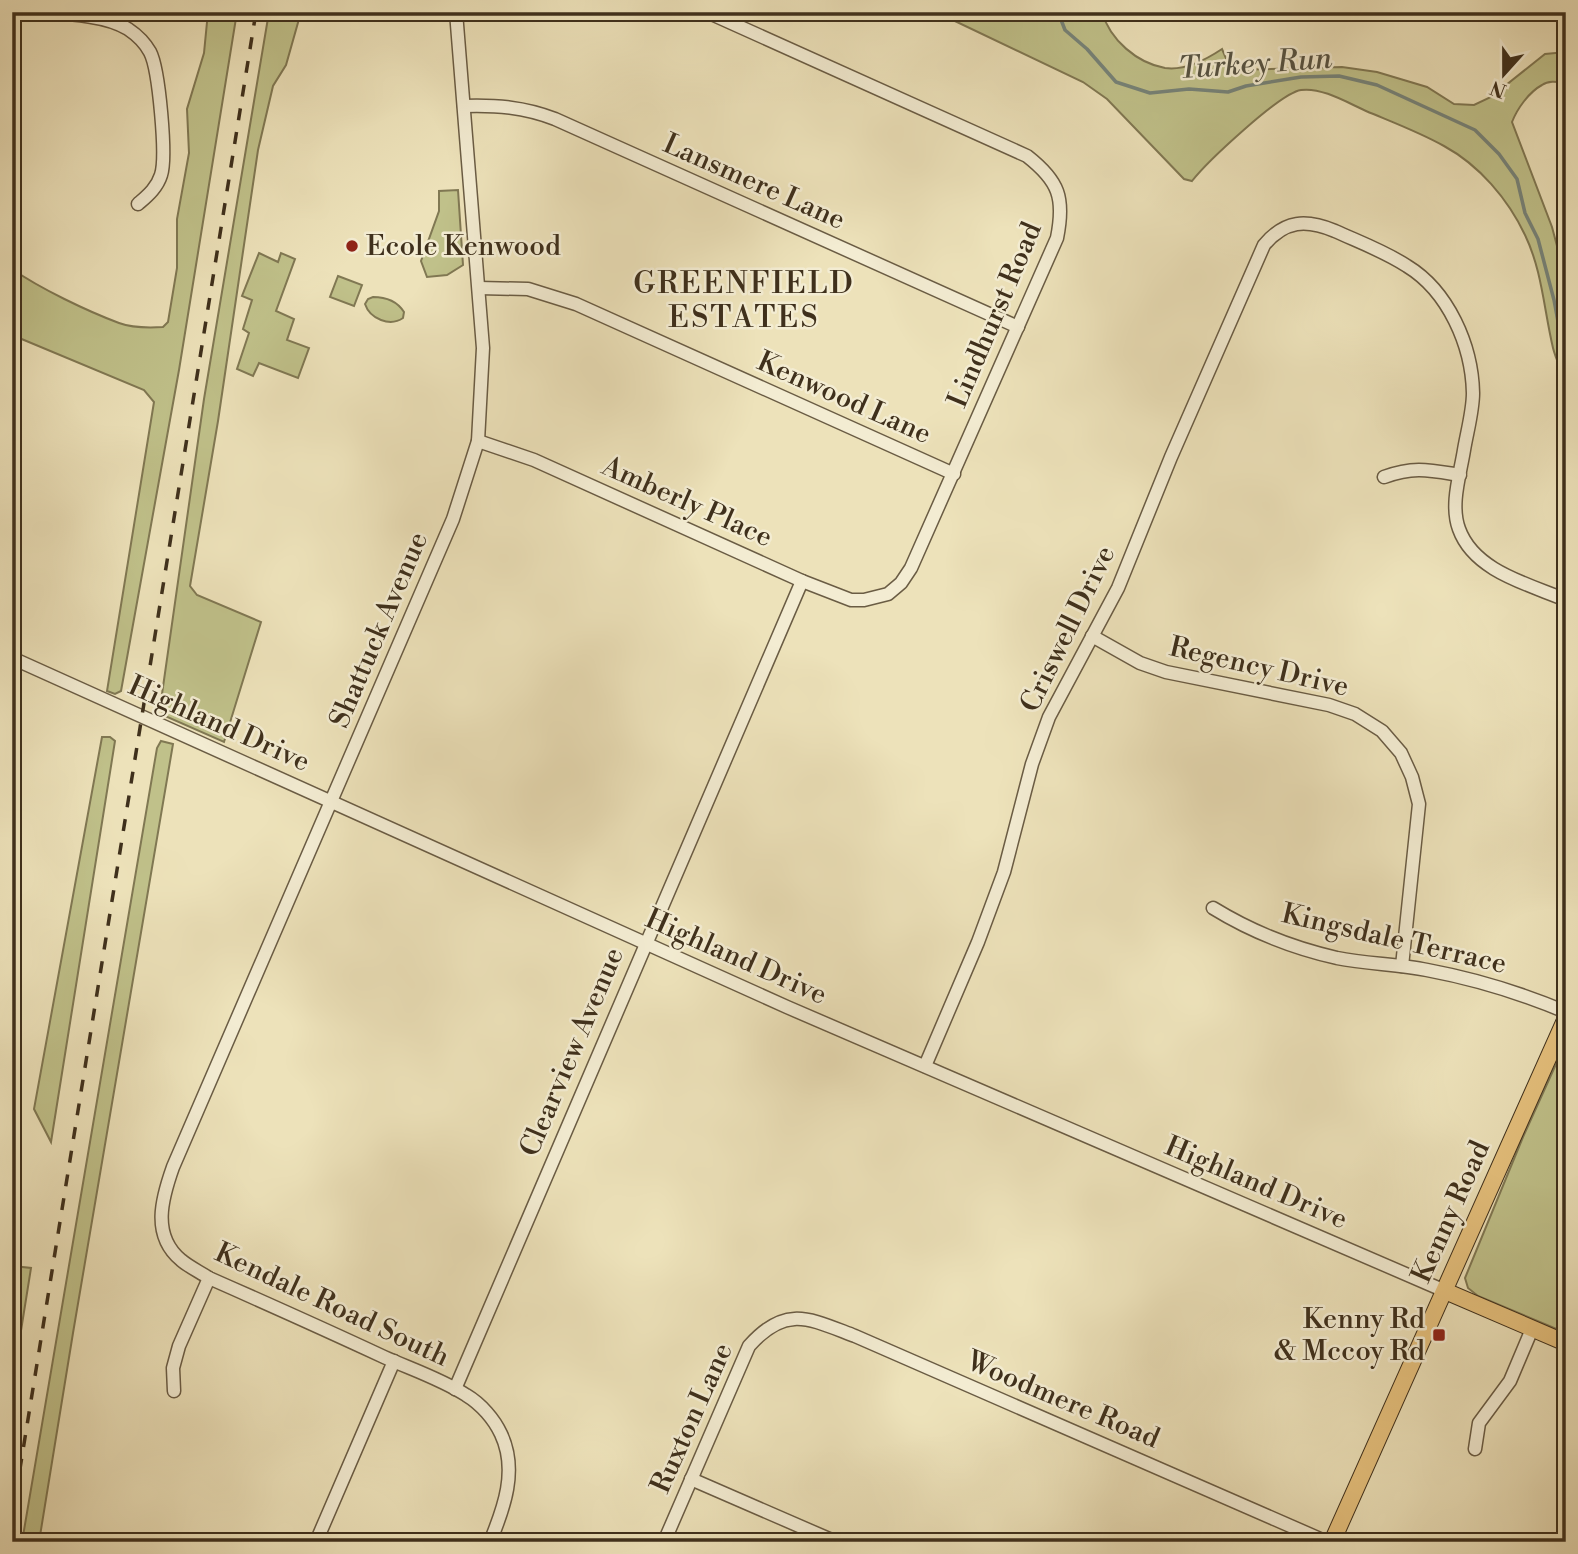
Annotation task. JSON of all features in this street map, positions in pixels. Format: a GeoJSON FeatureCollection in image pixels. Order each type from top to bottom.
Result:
{"type":"FeatureCollection","features":[{"type":"Feature","properties":{"kind":"main road","name":"Kenny Road"},"geometry":{"type":"LineString","coordinates":[[1330,1542],[1566,1018]]}},
{"type":"Feature","properties":{"kind":"main road"},"geometry":{"type":"LineString","coordinates":[[1445,1291],[1566,1343]]}},
{"type":"Feature","properties":{"kind":"street"},"geometry":{"type":"LineString","coordinates":[[28,12],[117,23],[138,37],[152,55],[162,130],[163,162],[159,181],[138,204]]}},
{"type":"Feature","properties":{"kind":"street","name":"Shattuck Avenue"},"geometry":{"type":"LineString","coordinates":[[164,1233],[162,1199],[173,1167],[453,519],[478,441],[483,348],[456,12]]}},
{"type":"Feature","properties":{"kind":"street","name":"Lindhurst Road"},"geometry":{"type":"LineString","coordinates":[[707,12],[1027,156],[1045,170],[1058,189],[1062,214],[1057,237],[954,474],[911,568],[901,583],[878,597]]}},
{"type":"Feature","properties":{"kind":"street","name":"Lansmere Lane"},"geometry":{"type":"LineString","coordinates":[[464,106],[521,108],[555,119],[1018,327]]}},
{"type":"Feature","properties":{"kind":"street","name":"Criswell Drive"},"geometry":{"type":"LineString","coordinates":[[925,1066],[978,943],[1004,872],[1032,764],[1049,717],[1118,588],[1264,245],[1283,228],[1304,223],[1326,228],[1409,267],[1435,293],[1456,321],[1465,345],[1473,394],[1460,475]]}},
{"type":"Feature","properties":{"kind":"street","name":"Kenwood Lane"},"geometry":{"type":"LineString","coordinates":[[479,288],[527,289],[576,304],[954,474]]}},
{"type":"Feature","properties":{"kind":"street","name":"Amberly Place"},"geometry":{"type":"LineString","coordinates":[[478,441],[534,460],[802,581],[851,600],[878,597]]}},
{"type":"Feature","properties":{"kind":"street"},"geometry":{"type":"LineString","coordinates":[[1384,477],[1404,469],[1460,475],[1455,517],[1465,543],[1474,554],[1500,571],[1566,600]]}},
{"type":"Feature","properties":{"kind":"street","name":"Clearview Avenue"},"geometry":{"type":"LineString","coordinates":[[455,1389],[802,581]]}},
{"type":"Feature","properties":{"kind":"street","name":"Regency Drive"},"geometry":{"type":"LineString","coordinates":[[1092,636],[1140,663],[1166,672],[1329,705],[1355,714],[1382,731],[1401,753],[1412,777],[1419,804],[1402,967]]}},
{"type":"Feature","properties":{"kind":"street","name":"Highland Drive"},"geometry":{"type":"LineString","coordinates":[[12,658],[645,943],[1445,1291]]}},
{"type":"Feature","properties":{"kind":"street","name":"Kingsdale Terrace"},"geometry":{"type":"LineString","coordinates":[[1213,908],[1247,929],[1301,948],[1339,958],[1450,975],[1503,988],[1566,1012]]}},
{"type":"Feature","properties":{"kind":"street","name":"Kendale Road South"},"geometry":{"type":"LineString","coordinates":[[164,1233],[171,1250],[181,1261],[209,1278],[455,1389],[475,1402],[495,1423],[509,1457],[506,1499],[490,1542]]}},
{"type":"Feature","properties":{"kind":"street"},"geometry":{"type":"LineString","coordinates":[[174,1391],[173,1368],[179,1346],[209,1278]]}},
{"type":"Feature","properties":{"kind":"street","name":"Woodmere Road"},"geometry":{"type":"LineString","coordinates":[[776,1322],[811,1320],[855,1336],[1330,1542]]}},
{"type":"Feature","properties":{"kind":"street","name":"Ruxton Lane"},"geometry":{"type":"LineString","coordinates":[[664,1542],[743,1356],[757,1337],[776,1322]]}},
{"type":"Feature","properties":{"kind":"street"},"geometry":{"type":"LineString","coordinates":[[1475,1449],[1479,1423],[1510,1381],[1532,1329]]}},
{"type":"Feature","properties":{"kind":"street"},"geometry":{"type":"LineString","coordinates":[[316,1542],[394,1361]]}},
{"type":"Feature","properties":{"kind":"street"},"geometry":{"type":"LineString","coordinates":[[691,1479],[836,1542]]}},
{"type":"Feature","properties":{"kind":"green space"},"geometry":{"type":"Polygon","coordinates":[[[208,12],[237,12],[179,370],[121,691],[115,694],[107,691],[154,402],[144,390],[12,335],[12,269],[64,299],[119,323],[152,328],[163,327],[168,322],[177,268],[177,219],[189,153],[187,109],[204,53],[208,12]]]}},
{"type":"Feature","properties":{"kind":"green space"},"geometry":{"type":"Polygon","coordinates":[[[269,12],[301,12],[286,65],[273,86],[258,150],[218,421],[190,586],[197,595],[261,622],[224,742],[165,716],[160,708],[204,399],[269,12]]]}},
{"type":"Feature","properties":{"kind":"green space"},"geometry":{"type":"Polygon","coordinates":[[[936,12],[1102,12],[1111,32],[1126,49],[1144,61],[1165,68],[1188,66],[1222,49],[1231,70],[1342,67],[1377,72],[1427,87],[1454,104],[1474,105],[1491,97],[1545,54],[1566,52],[1566,83],[1545,83],[1537,88],[1524,101],[1512,122],[1552,227],[1566,280],[1566,383],[1553,348],[1539,276],[1525,235],[1501,196],[1481,173],[1444,146],[1335,96],[1301,90],[1261,115],[1192,181],[1184,179],[1107,99],[1083,82],[936,12]]]}},
{"type":"Feature","properties":{"kind":"green space"},"geometry":{"type":"Polygon","coordinates":[[[458,190],[463,265],[447,275],[427,277],[421,261],[439,211],[439,191],[458,190]]]}},
{"type":"Feature","properties":{"kind":"green space"},"geometry":{"type":"Polygon","coordinates":[[[259,253],[278,262],[281,253],[295,259],[276,311],[294,319],[287,340],[309,348],[298,378],[259,363],[253,376],[237,369],[249,333],[243,329],[252,300],[242,296],[259,253]]]}},
{"type":"Feature","properties":{"kind":"green space"},"geometry":{"type":"Polygon","coordinates":[[[338,276],[362,285],[354,306],[330,297],[338,276]]]}},
{"type":"Feature","properties":{"kind":"green space"},"geometry":{"type":"Polygon","coordinates":[[[373,297],[394,302],[404,312],[403,318],[392,322],[371,314],[365,304],[373,297]]]}},
{"type":"Feature","properties":{"kind":"green space"},"geometry":{"type":"Polygon","coordinates":[[[102,737],[110,737],[115,741],[51,1142],[34,1109],[102,737]]]}},
{"type":"Feature","properties":{"kind":"green space"},"geometry":{"type":"Polygon","coordinates":[[[161,741],[173,744],[39,1542],[22,1542],[157,748],[161,741]]]}},
{"type":"Feature","properties":{"kind":"green space"},"geometry":{"type":"Polygon","coordinates":[[[1566,1042],[1566,1333],[1478,1296],[1468,1288],[1465,1278],[1523,1137],[1566,1042]]]}},
{"type":"Feature","properties":{"kind":"green space"},"geometry":{"type":"Polygon","coordinates":[[[13,1266],[31,1268],[12,1387],[12,1272],[13,1266]]]}},
{"type":"Feature","properties":{"kind":"waterway","name":"Turkey Run"},"geometry":{"type":"LineString","coordinates":[[1058,12],[1065,30],[1087,49],[1116,82],[1150,93],[1189,89],[1228,92],[1246,86],[1301,77],[1339,76],[1377,85],[1475,130],[1499,154],[1517,179],[1525,213],[1538,239],[1554,300],[1566,365]]}},
{"type":"Feature","properties":{"kind":"railway"},"geometry":{"type":"LineString","coordinates":[[12,1518],[256,12]]}},
{"type":"Feature","properties":{"kind":"place","name":"Ecole Kenwood"},"geometry":{"type":"Point","coordinates":[352,246]}},
{"type":"Feature","properties":{"kind":"place","name":"Kenny Rd & Mccoy Rd"},"geometry":{"type":"Point","coordinates":[1439,1335]}},
{"type":"Feature","properties":{"kind":"district","name":"GREENFIELD ESTATES"},"geometry":{"type":"Point","coordinates":[744,301]}}]}
